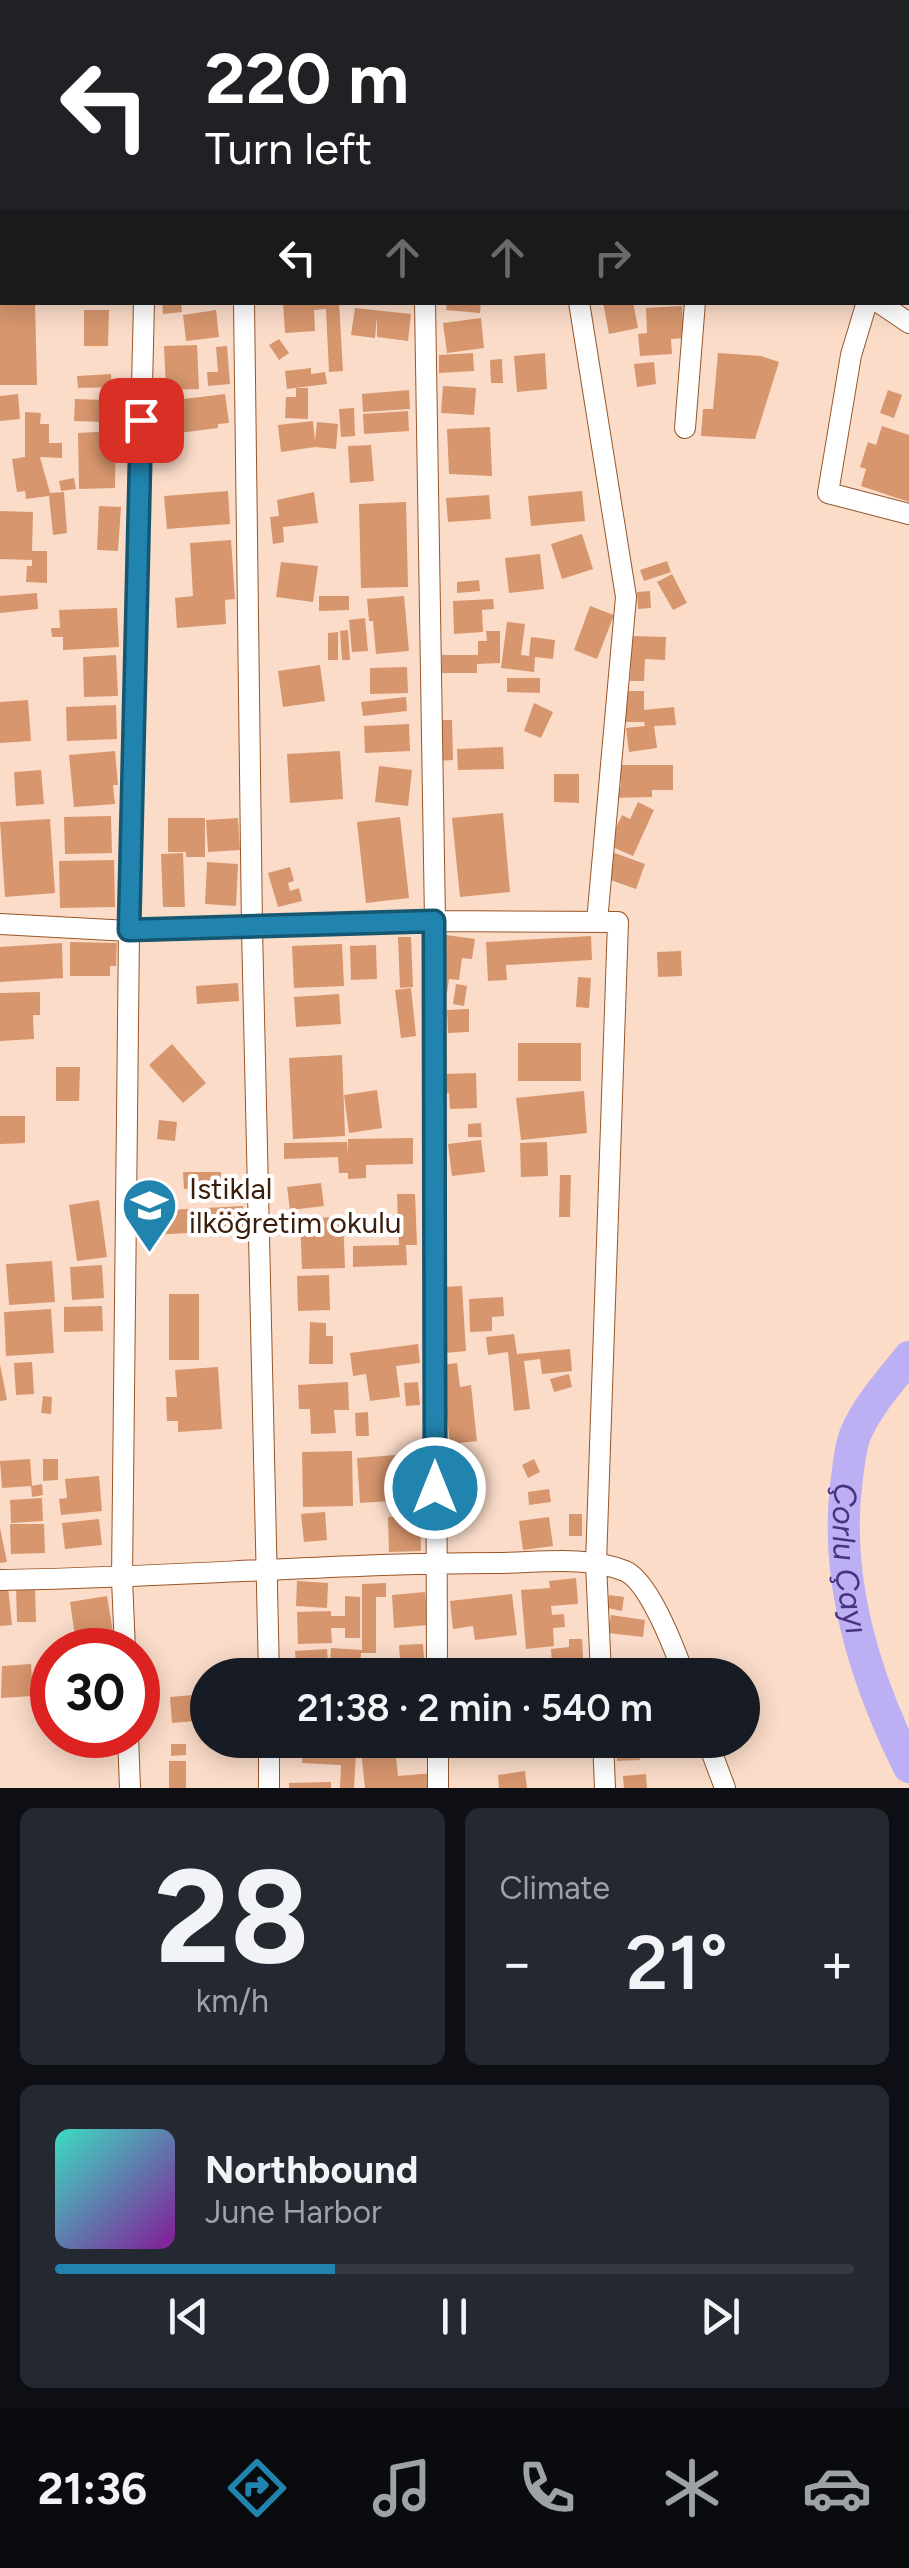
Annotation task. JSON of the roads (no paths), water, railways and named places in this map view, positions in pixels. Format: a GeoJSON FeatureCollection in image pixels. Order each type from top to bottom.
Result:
{"type":"FeatureCollection","features":[{"type":"Feature","properties":{"kind":"street"},"geometry":{"type":"LineString","coordinates":[[123,1628],[129,930],[144,305]]}},
{"type":"Feature","properties":{"kind":"street"},"geometry":{"type":"LineString","coordinates":[[244,305],[252,929],[269,1658]]}},
{"type":"Feature","properties":{"kind":"street"},"geometry":{"type":"LineString","coordinates":[[425,305],[434,921],[437,1658]]}},
{"type":"Feature","properties":{"kind":"street"},"geometry":{"type":"LineString","coordinates":[[579,305],[626,596],[597,922]]}},
{"type":"Feature","properties":{"kind":"street"},"geometry":{"type":"LineString","coordinates":[[684,428],[695,305]]}},
{"type":"Feature","properties":{"kind":"street"},"geometry":{"type":"LineString","coordinates":[[865,305],[851,355],[828,492],[909,514]]}},
{"type":"Feature","properties":{"kind":"street"},"geometry":{"type":"LineString","coordinates":[[883,305],[909,322]]}},
{"type":"Feature","properties":{"kind":"street"},"geometry":{"type":"LineString","coordinates":[[0,924],[129,930],[434,921],[618,922],[596,1563],[599,1658]]}},
{"type":"Feature","properties":{"kind":"street"},"geometry":{"type":"LineString","coordinates":[[0,1580],[122,1579],[435,1563],[596,1563],[629,1572],[667,1626],[678,1658]]}},
{"type":"Feature","properties":{"kind":"street"},"geometry":{"type":"LineString","coordinates":[[129,1758],[130,1788]]}},
{"type":"Feature","properties":{"kind":"street"},"geometry":{"type":"LineString","coordinates":[[269,1758],[269,1788]]}},
{"type":"Feature","properties":{"kind":"street"},"geometry":{"type":"LineString","coordinates":[[438,1758],[438,1788]]}},
{"type":"Feature","properties":{"kind":"street"},"geometry":{"type":"LineString","coordinates":[[604,1758],[605,1788]]}},
{"type":"Feature","properties":{"kind":"street"},"geometry":{"type":"LineString","coordinates":[[714,1758],[725,1788]]}},
{"type":"Feature","properties":{"kind":"waterway","name":"Çorlu Çayı"},"geometry":{"type":"LineString","coordinates":[[909,1357],[873,1403],[856,1433],[844,1516],[856,1627],[879,1699],[909,1767]]}},
{"type":"Feature","properties":{"kind":"place","name":"Istiklal ilköğretim okulu"},"geometry":{"type":"Point","coordinates":[150,1254]}}]}
